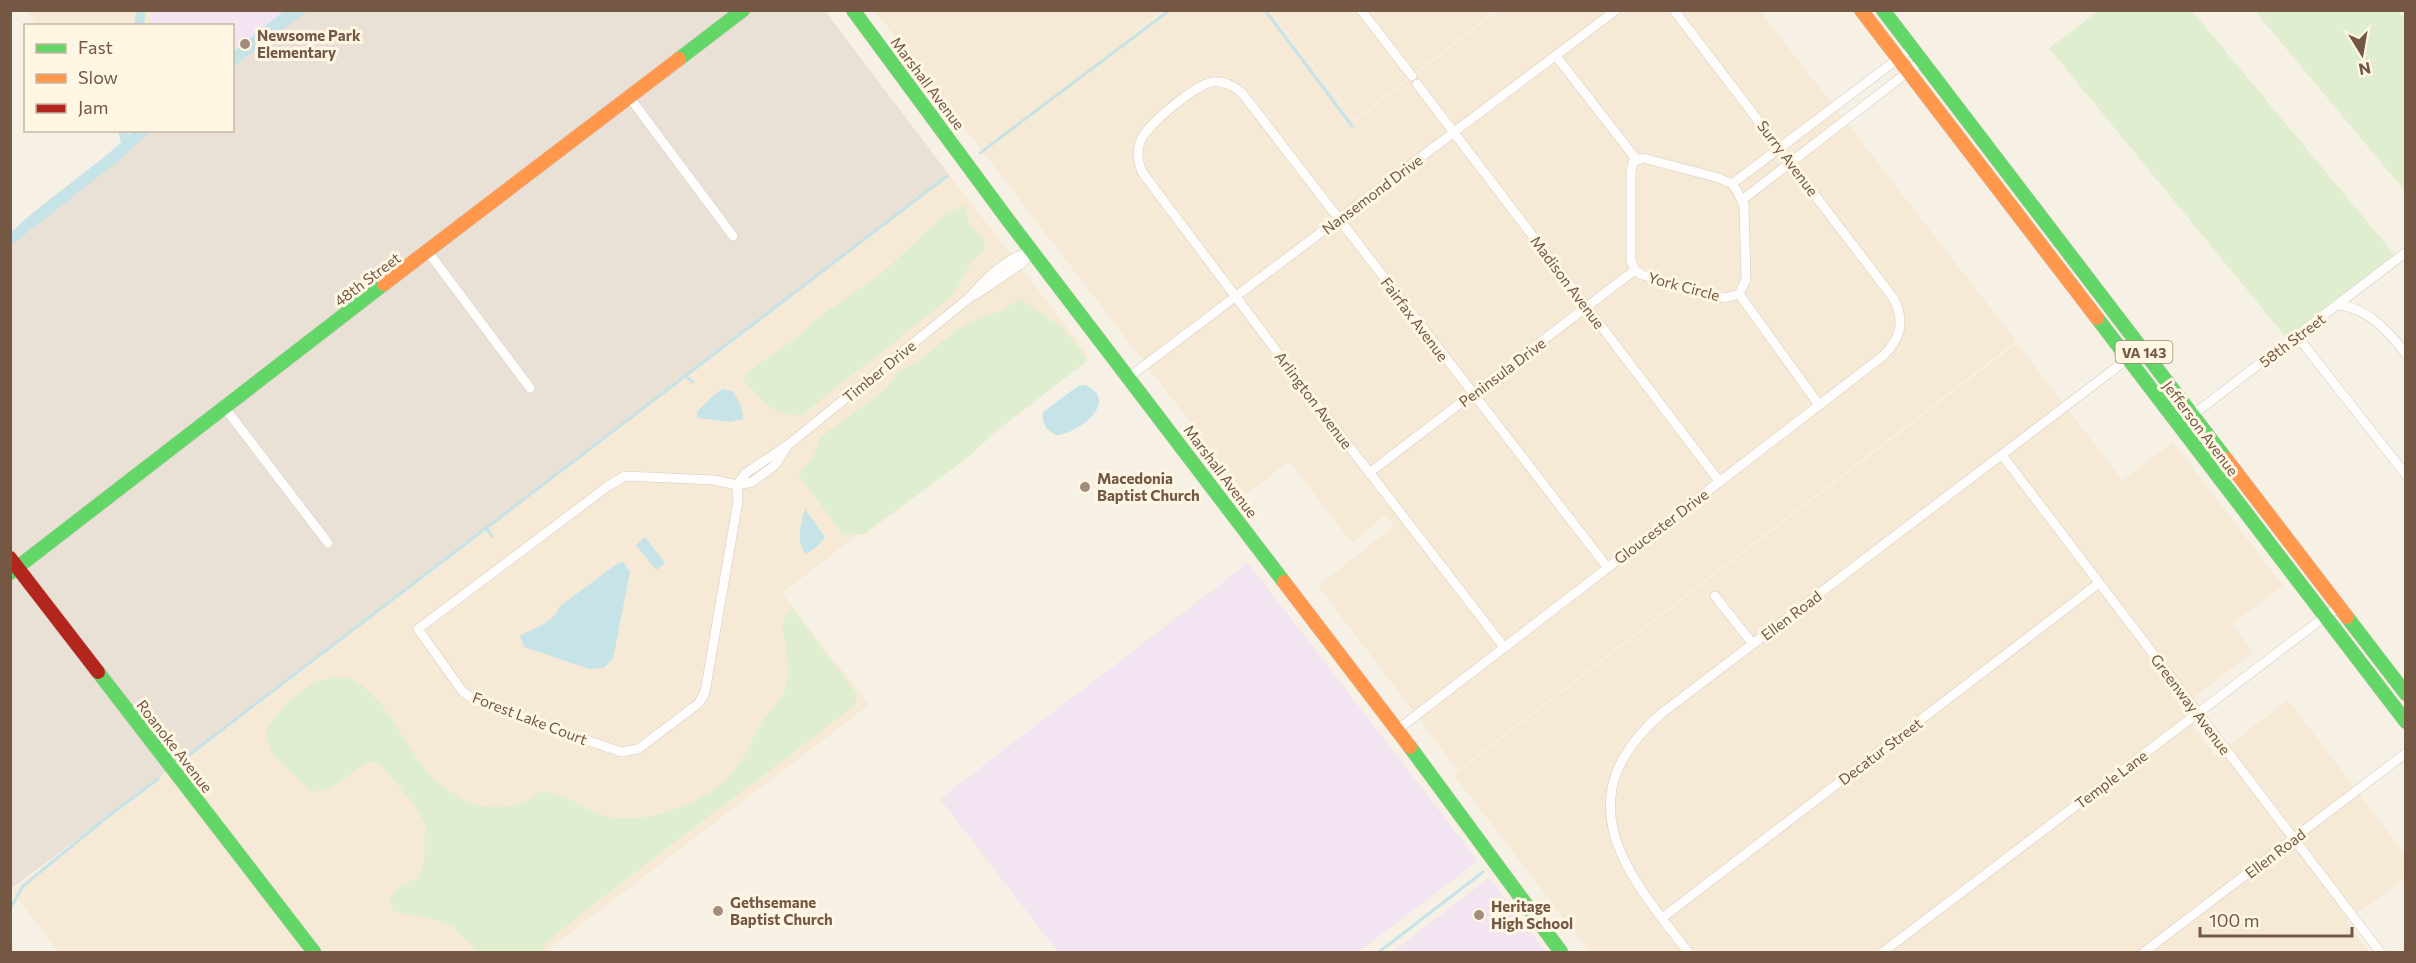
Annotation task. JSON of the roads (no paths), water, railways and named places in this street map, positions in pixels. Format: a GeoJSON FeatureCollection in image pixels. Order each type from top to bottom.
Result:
{"type":"FeatureCollection","features":[{"type":"Feature","properties":{"kind":"street","name":"48th Street"},"geometry":{"type":"LineString","coordinates":[[13,566],[429,253],[743,10]]}},
{"type":"Feature","properties":{"kind":"street","name":"Marshall Avenue"},"geometry":{"type":"LineString","coordinates":[[853,10],[1032,251],[1397,730],[1561,952]]}},
{"type":"Feature","properties":{"kind":"street","name":"Nansemond Drive"},"geometry":{"type":"LineString","coordinates":[[1129,377],[1616,10]]}},
{"type":"Feature","properties":{"kind":"street","name":"Surry Avenue"},"geometry":{"type":"LineString","coordinates":[[1674,10],[1899,308]]}},
{"type":"Feature","properties":{"kind":"street","name":"Jefferson Avenue"},"geometry":{"type":"LineString","coordinates":[[1862,10],[2406,722]]}},
{"type":"Feature","properties":{"kind":"street","name":"Jefferson Avenue"},"geometry":{"type":"LineString","coordinates":[[1883,10],[2406,694]]}},
{"type":"Feature","properties":{"kind":"street","name":"Madison Avenue"},"geometry":{"type":"LineString","coordinates":[[1363,11],[1719,481]]}},
{"type":"Feature","properties":{"kind":"street"},"geometry":{"type":"LineString","coordinates":[[1556,56],[1636,159],[1651,159],[1719,178],[1732,184],[1912,48]]}},
{"type":"Feature","properties":{"kind":"street"},"geometry":{"type":"LineString","coordinates":[[1742,200],[1922,61]]}},
{"type":"Feature","properties":{"kind":"street","name":"Arlington Avenue"},"geometry":{"type":"LineString","coordinates":[[1215,81],[1200,86],[1148,128],[1139,147],[1142,172],[1369,473],[1504,647]]}},
{"type":"Feature","properties":{"kind":"street","name":"Fairfax Avenue"},"geometry":{"type":"LineString","coordinates":[[1215,81],[1228,84],[1242,93],[1607,567]]}},
{"type":"Feature","properties":{"kind":"street"},"geometry":{"type":"LineString","coordinates":[[630,98],[733,236]]}},
{"type":"Feature","properties":{"kind":"street","name":"York Circle"},"geometry":{"type":"LineString","coordinates":[[1636,159],[1631,172],[1631,261],[1635,270],[1642,275],[1725,298],[1739,294],[1746,280],[1742,200],[1732,184]]}},
{"type":"Feature","properties":{"kind":"street","name":"Timber Drive"},"geometry":{"type":"LineString","coordinates":[[737,486],[746,473],[788,445],[969,298],[983,282],[1016,255],[1032,251]]}},
{"type":"Feature","properties":{"kind":"street"},"geometry":{"type":"LineString","coordinates":[[429,253],[530,388]]}},
{"type":"Feature","properties":{"kind":"street","name":"58th Street"},"geometry":{"type":"LineString","coordinates":[[2178,426],[2404,253]]}},
{"type":"Feature","properties":{"kind":"street","name":"Peninsula Drive"},"geometry":{"type":"LineString","coordinates":[[1369,473],[1635,270]]}},
{"type":"Feature","properties":{"kind":"street","name":"York Circle"},"geometry":{"type":"LineString","coordinates":[[1739,294],[1819,405]]}},
{"type":"Feature","properties":{"kind":"street"},"geometry":{"type":"LineString","coordinates":[[2338,305],[2351,306],[2369,316],[2394,338],[2406,354]]}},
{"type":"Feature","properties":{"kind":"street","name":"Gloucester Drive"},"geometry":{"type":"LineString","coordinates":[[1397,730],[1891,348],[1901,328],[1899,308]]}},
{"type":"Feature","properties":{"kind":"street"},"geometry":{"type":"LineString","coordinates":[[2297,336],[2406,475]]}},
{"type":"Feature","properties":{"kind":"street","name":"Ellen Road"},"geometry":{"type":"LineString","coordinates":[[1688,952],[1625,865],[1617,848],[1611,818],[1617,776],[1627,752],[1650,724],[2142,348]]}},
{"type":"Feature","properties":{"kind":"street"},"geometry":{"type":"LineString","coordinates":[[225,408],[328,543]]}},
{"type":"Feature","properties":{"kind":"street","name":"Greenway Avenue"},"geometry":{"type":"LineString","coordinates":[[2002,455],[2380,952]]}},
{"type":"Feature","properties":{"kind":"street","name":"Forest Lake Court"},"geometry":{"type":"LineString","coordinates":[[625,476],[714,480],[737,486],[738,501],[705,692],[699,703],[638,749],[621,752],[476,701],[463,692],[418,630],[608,486],[625,476]]}},
{"type":"Feature","properties":{"kind":"street","name":"Roanoke Avenue"},"geometry":{"type":"LineString","coordinates":[[13,566],[315,952]]}},
{"type":"Feature","properties":{"kind":"street","name":"Decatur Street"},"geometry":{"type":"LineString","coordinates":[[1662,918],[2099,583]]}},
{"type":"Feature","properties":{"kind":"street"},"geometry":{"type":"LineString","coordinates":[[1715,596],[1753,644]]}},
{"type":"Feature","properties":{"kind":"street","name":"Temple Lane"},"geometry":{"type":"LineString","coordinates":[[1883,952],[2339,606]]}},
{"type":"Feature","properties":{"kind":"street","name":"Ellen Road"},"geometry":{"type":"LineString","coordinates":[[2144,952],[2406,753]]}},
{"type":"Feature","properties":{"kind":"water"},"geometry":{"type":"Polygon","coordinates":[[[285,10],[307,11],[234,66],[234,51],[285,10]]]}},
{"type":"Feature","properties":{"kind":"water"},"geometry":{"type":"Polygon","coordinates":[[[133,132],[150,132],[116,163],[11,245],[11,232],[133,132]]]}},
{"type":"Feature","properties":{"kind":"water"},"geometry":{"type":"Polygon","coordinates":[[[1085,385],[1095,392],[1099,400],[1092,416],[1065,434],[1056,435],[1049,431],[1044,423],[1043,412],[1078,386],[1085,385]]]}},
{"type":"Feature","properties":{"kind":"water"},"geometry":{"type":"Polygon","coordinates":[[[723,389],[732,391],[739,401],[743,419],[730,422],[697,418],[699,409],[723,389]]]}},
{"type":"Feature","properties":{"kind":"water"},"geometry":{"type":"Polygon","coordinates":[[[805,509],[825,537],[818,546],[806,554],[800,538],[805,509]]]}},
{"type":"Feature","properties":{"kind":"water"},"geometry":{"type":"Polygon","coordinates":[[[645,537],[665,563],[656,570],[636,545],[645,537]]]}},
{"type":"Feature","properties":{"kind":"water"},"geometry":{"type":"Polygon","coordinates":[[[623,562],[630,572],[613,659],[603,668],[589,669],[524,647],[520,636],[549,620],[559,607],[618,563],[623,562]]]}},
{"type":"Feature","properties":{"kind":"waterway"},"geometry":{"type":"LineString","coordinates":[[139,24],[141,10]]}},
{"type":"Feature","properties":{"kind":"waterway"},"geometry":{"type":"LineString","coordinates":[[980,153],[1170,10]]}},
{"type":"Feature","properties":{"kind":"waterway"},"geometry":{"type":"LineString","coordinates":[[1265,10],[1352,126]]}},
{"type":"Feature","properties":{"kind":"waterway"},"geometry":{"type":"LineString","coordinates":[[123,132],[125,139]]}},
{"type":"Feature","properties":{"kind":"waterway"},"geometry":{"type":"LineString","coordinates":[[185,758],[947,176]]}},
{"type":"Feature","properties":{"kind":"waterway"},"geometry":{"type":"LineString","coordinates":[[685,376],[693,382]]}},
{"type":"Feature","properties":{"kind":"waterway"},"geometry":{"type":"LineString","coordinates":[[486,528],[492,536]]}},
{"type":"Feature","properties":{"kind":"waterway"},"geometry":{"type":"LineString","coordinates":[[10,909],[23,886],[158,779]]}},
{"type":"Feature","properties":{"kind":"waterway"},"geometry":{"type":"LineString","coordinates":[[1379,952],[1483,872]]}},
{"type":"Feature","properties":{"kind":"place","name":"Newsome Park Elementary"},"geometry":{"type":"Point","coordinates":[245,44]}},
{"type":"Feature","properties":{"kind":"place","name":"Macedonia Baptist Church"},"geometry":{"type":"Point","coordinates":[1085,487]}},
{"type":"Feature","properties":{"kind":"place","name":"Gethsemane Baptist Church"},"geometry":{"type":"Point","coordinates":[718,911]}},
{"type":"Feature","properties":{"kind":"place","name":"Heritage High School"},"geometry":{"type":"Point","coordinates":[1479,915]}}]}
